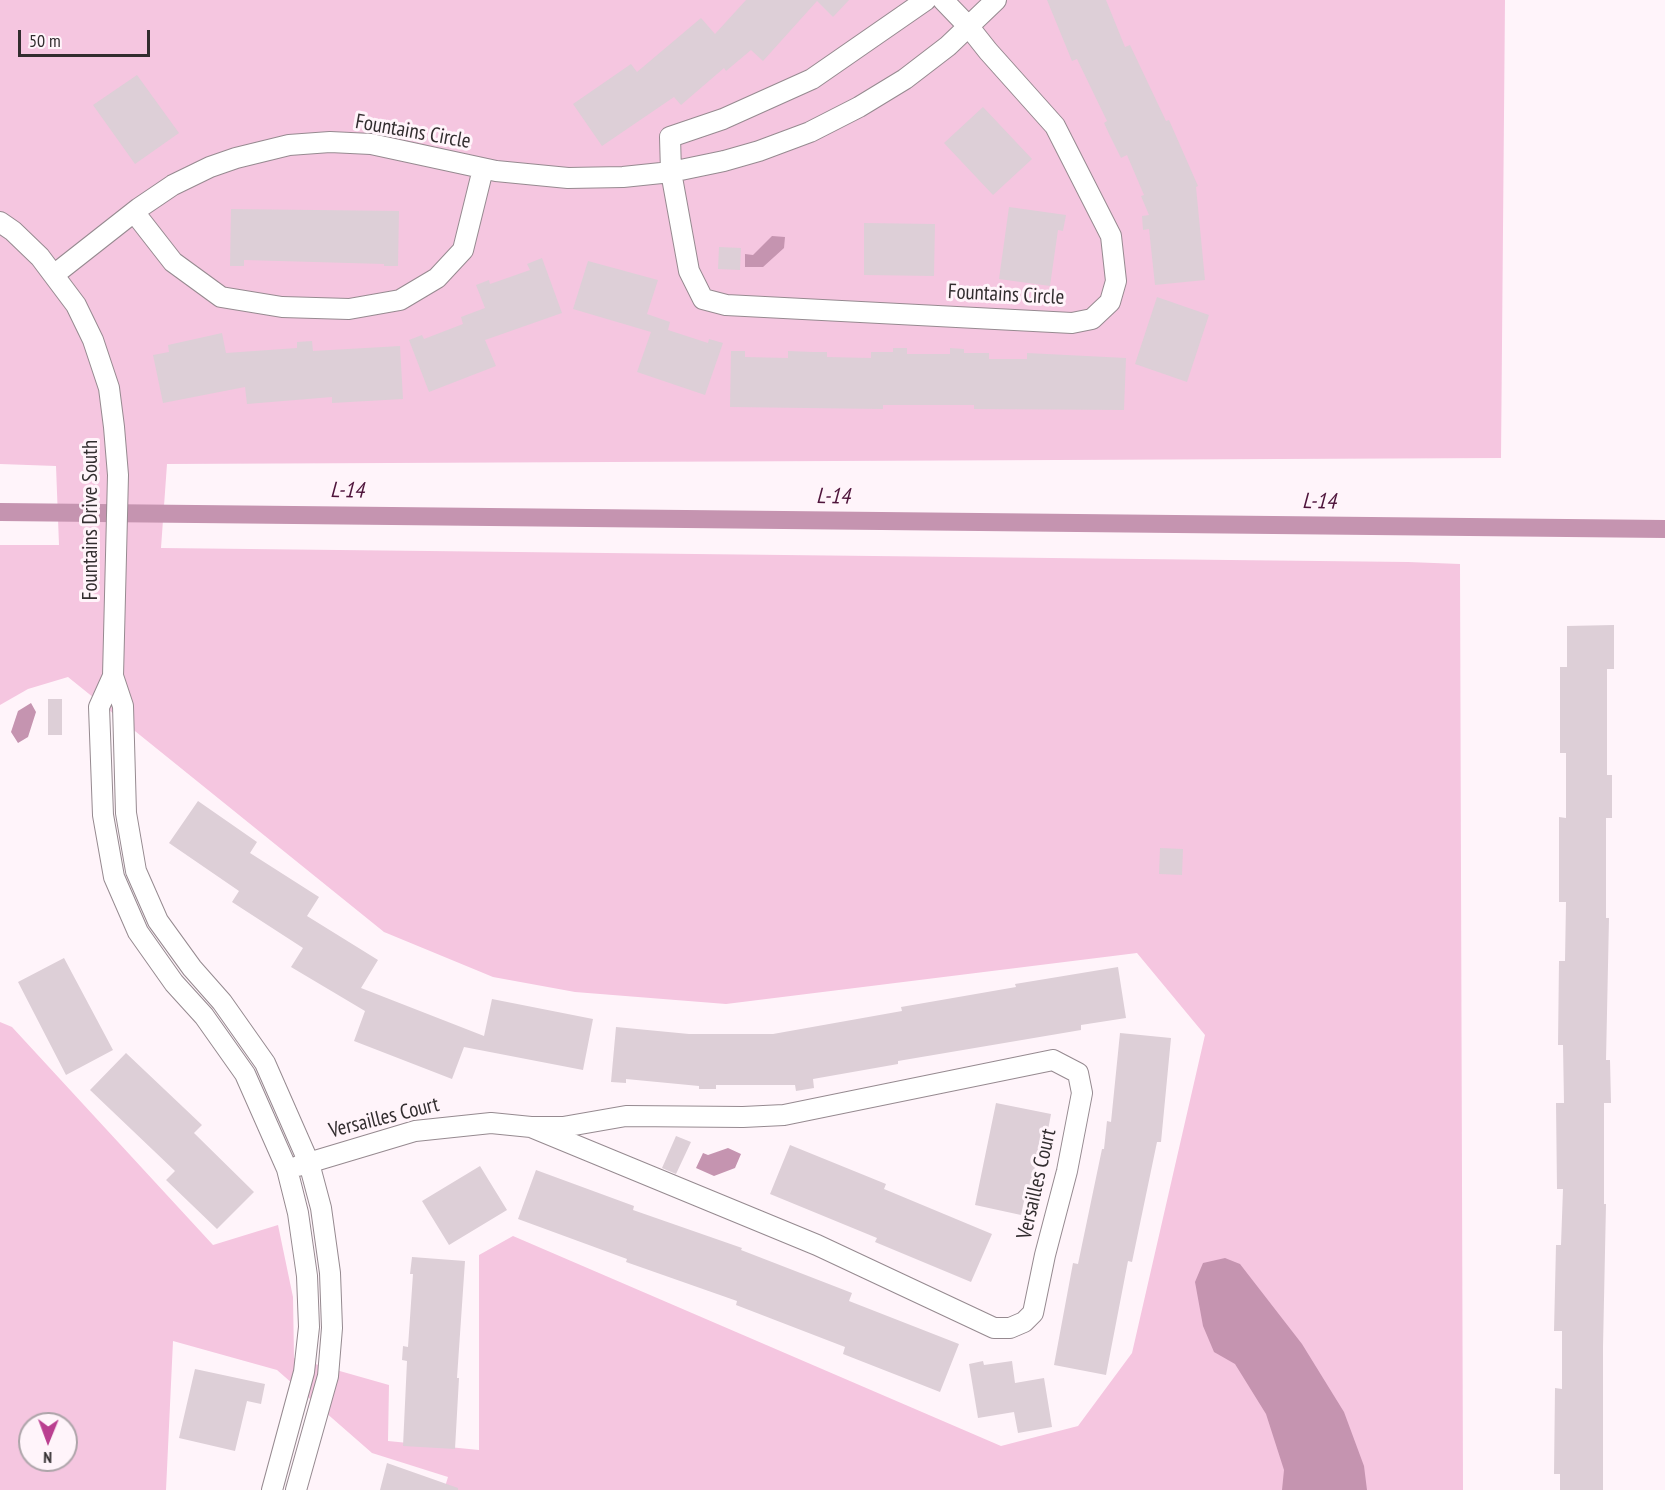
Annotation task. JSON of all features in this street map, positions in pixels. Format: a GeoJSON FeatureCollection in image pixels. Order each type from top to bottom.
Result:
{"type":"FeatureCollection","features":[{"type":"Feature","properties":{"kind":"street"},"geometry":{"type":"LineString","coordinates":[[671,172],[670,137],[723,119],[812,79],[926,0]]}},
{"type":"Feature","properties":{"kind":"street"},"geometry":{"type":"LineString","coordinates":[[943,0],[969,27]]}},
{"type":"Feature","properties":{"kind":"street","name":"Fountains Circle"},"geometry":{"type":"LineString","coordinates":[[55,274],[134,212],[173,185],[210,167],[236,158],[289,145],[330,142],[371,144],[483,169],[532,176],[568,178],[622,177],[671,172],[724,161],[810,132],[859,107],[905,79],[948,46],[996,0]]}},
{"type":"Feature","properties":{"kind":"street","name":"Fountains Circle"},"geometry":{"type":"LineString","coordinates":[[671,172],[689,271],[703,299],[726,305],[1072,323],[1092,319],[1110,302],[1116,281],[1111,236],[1055,126],[969,27]]}},
{"type":"Feature","properties":{"kind":"street","name":"Fountains Circle"},"geometry":{"type":"LineString","coordinates":[[134,212],[173,262],[221,297],[282,307],[349,309],[400,300],[436,279],[464,250],[483,169]]}},
{"type":"Feature","properties":{"kind":"street","name":"Fountains Drive South"},"geometry":{"type":"LineString","coordinates":[[0,222],[13,231],[55,274],[76,305],[102,364],[113,417],[118,475],[113,676],[123,706],[126,813],[136,871],[163,928],[192,968],[222,1002],[265,1063],[309,1163],[321,1208],[330,1273],[332,1328],[324,1388],[296,1490]]}},
{"type":"Feature","properties":{"kind":"street","name":"Fountains Drive South"},"geometry":{"type":"LineString","coordinates":[[113,676],[99,707],[103,815],[114,878],[138,932],[174,983],[204,1016],[245,1074],[287,1169],[298,1213],[307,1275],[309,1327],[304,1372],[272,1490]]}},
{"type":"Feature","properties":{"kind":"street"},"geometry":{"type":"LineString","coordinates":[[204,1016],[222,1002]]}},
{"type":"Feature","properties":{"kind":"street","name":"Versailles Court"},"geometry":{"type":"LineString","coordinates":[[287,1169],[400,1134],[425,1129],[491,1123],[563,1127],[626,1116],[656,1114],[743,1117],[784,1115],[1053,1060],[1078,1073],[1082,1093],[1067,1172],[1045,1255],[1033,1314],[1024,1322],[1010,1328],[994,1328],[817,1245],[531,1127]]}},
{"type":"Feature","properties":{"kind":"street"},"geometry":{"type":"LineString","coordinates":[[301,1384],[324,1388]]}},
{"type":"Feature","properties":{"kind":"shaded area"},"geometry":{"type":"Polygon","coordinates":[[[0,0],[1505,0],[1501,458],[167,464],[161,548],[1460,564],[1463,1490],[444,1490],[448,1477],[372,1453],[277,1370],[173,1341],[166,1490],[0,1490],[0,1022],[12,1027],[213,1245],[278,1225],[293,1297],[294,1358],[389,1385],[388,1441],[479,1450],[479,1255],[513,1236],[1001,1446],[1078,1426],[1132,1353],[1205,1035],[1137,953],[726,1004],[575,992],[493,977],[384,932],[68,677],[28,689],[0,705],[0,545],[59,545],[56,466],[0,464],[0,0]]]}},
{"type":"Feature","properties":{"kind":"shaded area"},"geometry":{"type":"Polygon","coordinates":[[[772,236],[785,237],[784,248],[763,267],[745,267],[745,254],[753,255],[772,236]]]}},
{"type":"Feature","properties":{"kind":"shaded area"},"geometry":{"type":"Polygon","coordinates":[[[31,703],[36,712],[28,737],[18,743],[11,732],[18,711],[31,703]]]}},
{"type":"Feature","properties":{"kind":"shaded area"},"geometry":{"type":"Polygon","coordinates":[[[728,1148],[741,1154],[735,1168],[714,1176],[696,1168],[703,1153],[708,1155],[728,1148]]]}},
{"type":"Feature","properties":{"kind":"shaded area"},"geometry":{"type":"Polygon","coordinates":[[[1225,1258],[1240,1264],[1302,1344],[1344,1412],[1364,1466],[1367,1490],[1282,1490],[1284,1470],[1266,1414],[1235,1364],[1214,1352],[1203,1326],[1195,1282],[1203,1263],[1225,1258]]]}},
{"type":"Feature","properties":{"kind":"building"},"geometry":{"type":"Polygon","coordinates":[[[746,0],[849,0],[833,17],[817,1],[763,61],[751,50],[726,71],[724,68],[681,105],[674,97],[602,146],[573,104],[631,64],[637,72],[701,18],[715,34],[746,0]]]}},
{"type":"Feature","properties":{"kind":"building"},"geometry":{"type":"Polygon","coordinates":[[[1047,0],[1106,0],[1125,47],[1130,45],[1166,121],[1169,120],[1198,186],[1196,187],[1205,280],[1155,285],[1149,229],[1143,230],[1142,216],[1149,215],[1141,196],[1144,195],[1127,155],[1121,158],[1110,136],[1104,123],[1107,121],[1077,59],[1072,61],[1047,0]]]}},
{"type":"Feature","properties":{"kind":"building"},"geometry":{"type":"Polygon","coordinates":[[[137,75],[179,133],[135,164],[93,105],[137,75]]]}},
{"type":"Feature","properties":{"kind":"building"},"geometry":{"type":"Polygon","coordinates":[[[983,107],[1032,159],[993,195],[944,143],[983,107]]]}},
{"type":"Feature","properties":{"kind":"building"},"geometry":{"type":"Polygon","coordinates":[[[1009,207],[1066,215],[1063,231],[1058,230],[1050,286],[999,279],[1009,207]]]}},
{"type":"Feature","properties":{"kind":"building"},"geometry":{"type":"Polygon","coordinates":[[[231,209],[399,211],[398,266],[244,260],[244,266],[230,266],[231,209]]]}},
{"type":"Feature","properties":{"kind":"building"},"geometry":{"type":"Polygon","coordinates":[[[864,223],[935,224],[934,276],[864,275],[864,223]]]}},
{"type":"Feature","properties":{"kind":"building"},"geometry":{"type":"Polygon","coordinates":[[[719,247],[741,248],[740,270],[718,269],[719,247]]]}},
{"type":"Feature","properties":{"kind":"building"},"geometry":{"type":"Polygon","coordinates":[[[542,258],[562,313],[485,340],[496,366],[429,392],[409,340],[422,335],[424,339],[463,324],[461,317],[485,308],[476,285],[489,280],[490,284],[530,270],[527,264],[542,258]]]}},
{"type":"Feature","properties":{"kind":"building"},"geometry":{"type":"Polygon","coordinates":[[[588,261],[658,280],[647,314],[670,322],[668,330],[708,343],[709,339],[723,343],[705,395],[637,372],[651,332],[573,309],[588,261]]]}},
{"type":"Feature","properties":{"kind":"building"},"geometry":{"type":"Polygon","coordinates":[[[1157,297],[1209,315],[1187,382],[1135,364],[1157,297]]]}},
{"type":"Feature","properties":{"kind":"building"},"geometry":{"type":"Polygon","coordinates":[[[222,333],[226,353],[297,348],[297,342],[312,341],[313,351],[400,346],[403,399],[332,403],[332,397],[247,404],[245,387],[163,403],[153,355],[169,352],[168,345],[222,333]]]}},
{"type":"Feature","properties":{"kind":"building"},"geometry":{"type":"Polygon","coordinates":[[[893,348],[907,348],[907,354],[950,354],[950,348],[964,349],[964,353],[989,353],[989,359],[1027,359],[1027,353],[1126,358],[1124,410],[974,409],[974,405],[883,405],[883,409],[730,407],[731,351],[745,351],[745,357],[788,358],[788,351],[827,352],[827,357],[871,358],[871,352],[893,352],[893,348]]]}},
{"type":"Feature","properties":{"kind":"building"},"geometry":{"type":"Polygon","coordinates":[[[1614,625],[1614,669],[1607,669],[1607,775],[1612,775],[1612,818],[1606,818],[1606,918],[1609,918],[1606,1060],[1610,1060],[1611,1103],[1604,1103],[1604,1204],[1606,1204],[1603,1490],[1560,1490],[1560,1474],[1554,1474],[1555,1388],[1562,1389],[1562,1331],[1554,1331],[1556,1245],[1561,1245],[1563,1189],[1557,1189],[1556,1103],[1564,1103],[1563,1045],[1558,1045],[1559,961],[1565,961],[1566,902],[1559,902],[1559,817],[1566,818],[1566,753],[1560,753],[1560,667],[1567,667],[1567,626],[1614,625]]]}},
{"type":"Feature","properties":{"kind":"building"},"geometry":{"type":"Polygon","coordinates":[[[48,699],[62,699],[62,735],[48,735],[48,699]]]}},
{"type":"Feature","properties":{"kind":"building"},"geometry":{"type":"Polygon","coordinates":[[[198,801],[257,842],[250,853],[319,897],[307,916],[378,960],[361,988],[484,1036],[492,999],[593,1019],[583,1070],[464,1047],[452,1079],[354,1041],[365,1011],[291,967],[303,948],[232,902],[239,891],[169,843],[198,801]]]}},
{"type":"Feature","properties":{"kind":"building"},"geometry":{"type":"Polygon","coordinates":[[[1160,848],[1183,849],[1182,875],[1159,874],[1160,848]]]}},
{"type":"Feature","properties":{"kind":"building"},"geometry":{"type":"Polygon","coordinates":[[[64,958],[113,1050],[66,1075],[18,982],[64,958]]]}},
{"type":"Feature","properties":{"kind":"building"},"geometry":{"type":"Polygon","coordinates":[[[1118,967],[1126,1018],[1081,1025],[1081,1030],[898,1061],[898,1064],[813,1079],[814,1088],[796,1091],[795,1085],[716,1085],[716,1089],[699,1089],[699,1086],[626,1079],[626,1083],[611,1082],[616,1027],[689,1034],[773,1034],[902,1011],[901,1007],[1016,987],[1015,984],[1118,967]]]}},
{"type":"Feature","properties":{"kind":"building"},"geometry":{"type":"Polygon","coordinates":[[[1120,1033],[1171,1038],[1161,1142],[1157,1142],[1132,1262],[1128,1261],[1106,1375],[1054,1365],[1073,1263],[1078,1264],[1102,1149],[1104,1149],[1107,1121],[1111,1122],[1120,1033]]]}},
{"type":"Feature","properties":{"kind":"building"},"geometry":{"type":"Polygon","coordinates":[[[126,1053],[202,1125],[194,1133],[254,1192],[217,1229],[166,1180],[175,1171],[90,1090],[126,1053]]]}},
{"type":"Feature","properties":{"kind":"building"},"geometry":{"type":"Polygon","coordinates":[[[996,1103],[1051,1114],[1048,1130],[1044,1129],[1029,1193],[1026,1192],[1021,1215],[975,1205],[996,1103]]]}},
{"type":"Feature","properties":{"kind":"building"},"geometry":{"type":"Polygon","coordinates":[[[676,1136],[691,1142],[676,1174],[662,1168],[676,1136]]]}},
{"type":"Feature","properties":{"kind":"building"},"geometry":{"type":"Polygon","coordinates":[[[790,1145],[886,1184],[884,1189],[992,1234],[971,1282],[875,1242],[877,1238],[770,1194],[790,1145]]]}},
{"type":"Feature","properties":{"kind":"building"},"geometry":{"type":"Polygon","coordinates":[[[480,1166],[507,1210],[449,1245],[422,1201],[480,1166]]]}},
{"type":"Feature","properties":{"kind":"building"},"geometry":{"type":"Polygon","coordinates":[[[536,1170],[634,1206],[633,1210],[742,1248],[741,1250],[852,1293],[849,1301],[959,1344],[940,1392],[843,1354],[845,1347],[736,1305],[737,1301],[626,1262],[627,1259],[518,1219],[536,1170]]]}},
{"type":"Feature","properties":{"kind":"building"},"geometry":{"type":"Polygon","coordinates":[[[412,1257],[465,1261],[455,1449],[403,1446],[407,1361],[402,1360],[403,1346],[408,1347],[412,1257]]]}},
{"type":"Feature","properties":{"kind":"building"},"geometry":{"type":"Polygon","coordinates":[[[983,1361],[984,1365],[1012,1361],[1015,1383],[1044,1378],[1052,1427],[1018,1433],[1014,1412],[978,1418],[969,1364],[983,1361]]]}},
{"type":"Feature","properties":{"kind":"building"},"geometry":{"type":"Polygon","coordinates":[[[195,1369],[265,1384],[261,1404],[247,1401],[235,1451],[179,1438],[195,1369]]]}},
{"type":"Feature","properties":{"kind":"building"},"geometry":{"type":"Polygon","coordinates":[[[387,1463],[458,1488],[458,1490],[380,1490],[387,1463]]]}},
{"type":"Feature","properties":{"kind":"waterway","name":"L-14"},"geometry":{"type":"LineString","coordinates":[[0,512],[1665,529]]}}]}
